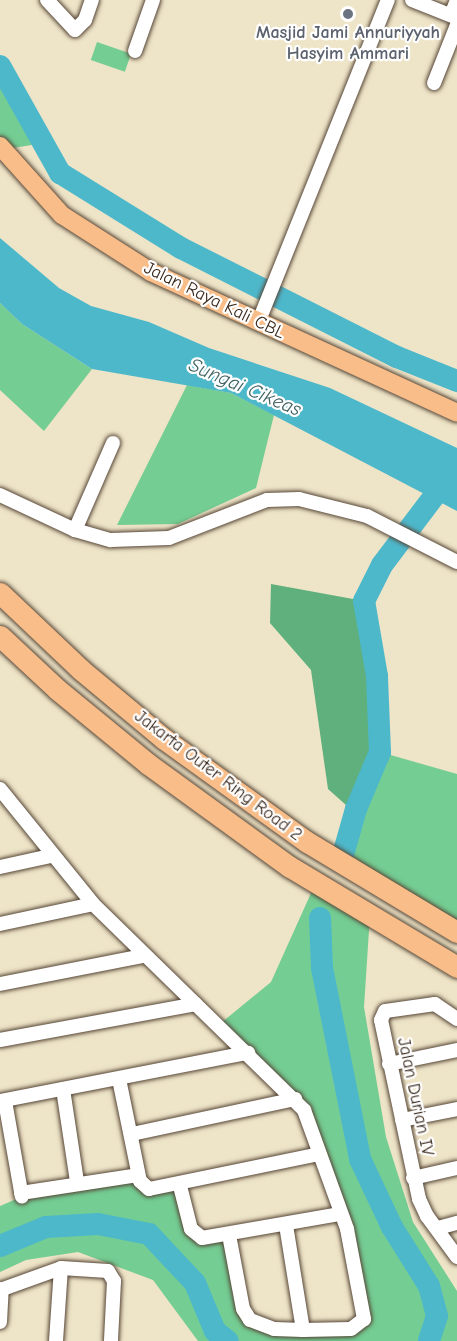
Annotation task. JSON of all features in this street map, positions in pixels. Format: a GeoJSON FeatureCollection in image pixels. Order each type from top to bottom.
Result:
{"type":"FeatureCollection","features":[{"type":"Feature","properties":{"kind":"highway","name":"Jakarta Outer Ring Road 2"},"geometry":{"type":"LineString","coordinates":[[0,593],[80,669],[164,739],[307,842],[457,932]]}},
{"type":"Feature","properties":{"kind":"highway","name":"Jakarta Outer Ring Road 2"},"geometry":{"type":"LineString","coordinates":[[0,636],[58,690],[148,764],[290,867],[457,967]]}},
{"type":"Feature","properties":{"kind":"main road","name":"Jalan Raya Kali CBL"},"geometry":{"type":"LineString","coordinates":[[0,146],[62,215],[151,272],[457,413]]}},
{"type":"Feature","properties":{"kind":"street"},"geometry":{"type":"LineString","coordinates":[[47,0],[75,30],[85,20],[92,0]]}},
{"type":"Feature","properties":{"kind":"street"},"geometry":{"type":"LineString","coordinates":[[135,51],[153,0]]}},
{"type":"Feature","properties":{"kind":"street"},"geometry":{"type":"LineString","coordinates":[[258,323],[388,0]]}},
{"type":"Feature","properties":{"kind":"street"},"geometry":{"type":"LineString","coordinates":[[412,0],[455,19]]}},
{"type":"Feature","properties":{"kind":"street"},"geometry":{"type":"LineString","coordinates":[[434,83],[455,19],[457,0]]}},
{"type":"Feature","properties":{"kind":"street"},"geometry":{"type":"LineString","coordinates":[[443,59],[457,65]]}},
{"type":"Feature","properties":{"kind":"street"},"geometry":{"type":"LineString","coordinates":[[75,530],[112,443]]}},
{"type":"Feature","properties":{"kind":"street"},"geometry":{"type":"LineString","coordinates":[[0,495],[75,530],[111,540],[169,538],[282,498],[312,501],[367,516],[457,562]]}},
{"type":"Feature","properties":{"kind":"street"},"geometry":{"type":"LineString","coordinates":[[0,789],[6,807],[93,904],[143,956],[296,1099],[311,1124],[357,1270],[364,1319],[351,1329],[303,1330],[260,1326],[245,1315],[230,1235]]}},
{"type":"Feature","properties":{"kind":"street"},"geometry":{"type":"LineString","coordinates":[[0,867],[50,856]]}},
{"type":"Feature","properties":{"kind":"street"},"geometry":{"type":"LineString","coordinates":[[0,924],[93,904]]}},
{"type":"Feature","properties":{"kind":"street"},"geometry":{"type":"LineString","coordinates":[[0,984],[143,956]]}},
{"type":"Feature","properties":{"kind":"street"},"geometry":{"type":"LineString","coordinates":[[0,1040],[196,1004]]}},
{"type":"Feature","properties":{"kind":"street","name":"Jalan Durian IV"},"geometry":{"type":"LineString","coordinates":[[457,1019],[435,1004],[386,1011],[381,1025],[413,1178],[426,1216],[438,1228],[457,1257]]}},
{"type":"Feature","properties":{"kind":"street"},"geometry":{"type":"LineString","coordinates":[[389,1064],[457,1050]]}},
{"type":"Feature","properties":{"kind":"street"},"geometry":{"type":"LineString","coordinates":[[138,1175],[77,1182],[22,1195],[2,1101],[248,1053]]}},
{"type":"Feature","properties":{"kind":"street"},"geometry":{"type":"LineString","coordinates":[[119,1079],[132,1134],[138,1175],[149,1189],[180,1186],[319,1154]]}},
{"type":"Feature","properties":{"kind":"street"},"geometry":{"type":"LineString","coordinates":[[63,1089],[77,1182]]}},
{"type":"Feature","properties":{"kind":"street"},"geometry":{"type":"LineString","coordinates":[[132,1134],[296,1099]]}},
{"type":"Feature","properties":{"kind":"street"},"geometry":{"type":"LineString","coordinates":[[402,1120],[457,1108]]}},
{"type":"Feature","properties":{"kind":"street"},"geometry":{"type":"LineString","coordinates":[[413,1178],[457,1168]]}},
{"type":"Feature","properties":{"kind":"street"},"geometry":{"type":"LineString","coordinates":[[180,1186],[195,1235],[230,1235],[339,1214]]}},
{"type":"Feature","properties":{"kind":"street"},"geometry":{"type":"LineString","coordinates":[[438,1228],[457,1223]]}},
{"type":"Feature","properties":{"kind":"street"},"geometry":{"type":"LineString","coordinates":[[286,1225],[303,1330]]}},
{"type":"Feature","properties":{"kind":"street"},"geometry":{"type":"LineString","coordinates":[[0,1322],[1,1290],[62,1268],[94,1267],[112,1273],[111,1341]]}},
{"type":"Feature","properties":{"kind":"street"},"geometry":{"type":"LineString","coordinates":[[56,1341],[62,1268]]}},
{"type":"Feature","properties":{"kind":"green space"},"geometry":{"type":"Polygon","coordinates":[[[97,42],[131,54],[125,72],[91,60],[97,42]]]}},
{"type":"Feature","properties":{"kind":"green space"},"geometry":{"type":"Polygon","coordinates":[[[0,84],[38,144],[0,150],[0,84]]]}},
{"type":"Feature","properties":{"kind":"green space"},"geometry":{"type":"Polygon","coordinates":[[[0,303],[22,324],[92,369],[44,431],[0,390],[0,303]]]}},
{"type":"Feature","properties":{"kind":"green space"},"geometry":{"type":"Polygon","coordinates":[[[187,385],[231,393],[274,415],[256,488],[178,524],[117,525],[187,385]]]}},
{"type":"Feature","properties":{"kind":"green space"},"geometry":{"type":"Polygon","coordinates":[[[271,584],[364,601],[377,676],[380,752],[355,813],[328,789],[311,670],[270,623],[271,584]]]}},
{"type":"Feature","properties":{"kind":"green space"},"geometry":{"type":"Polygon","coordinates":[[[380,752],[457,774],[457,932],[341,862],[355,813],[380,752]]]}},
{"type":"Feature","properties":{"kind":"green space"},"geometry":{"type":"Polygon","coordinates":[[[316,882],[370,915],[364,1007],[386,1137],[413,1222],[457,1291],[457,1341],[198,1341],[153,1280],[78,1252],[26,1260],[0,1272],[0,1206],[21,1197],[140,1181],[180,1186],[191,1229],[229,1235],[250,1321],[343,1329],[366,1312],[311,1124],[221,1023],[271,982],[316,882]]]}},
{"type":"Feature","properties":{"kind":"water","name":"Sungai Cikeas"},"geometry":{"type":"Polygon","coordinates":[[[0,238],[59,288],[91,306],[149,322],[209,348],[330,388],[457,448],[457,511],[231,393],[92,369],[22,324],[0,303],[0,238]]]}},
{"type":"Feature","properties":{"kind":"waterway"},"geometry":{"type":"LineString","coordinates":[[0,66],[60,173],[181,248],[397,357],[457,381]]}},
{"type":"Feature","properties":{"kind":"waterway"},"geometry":{"type":"LineString","coordinates":[[341,862],[356,809],[380,752],[377,676],[364,601],[382,565],[438,491]]}},
{"type":"Feature","properties":{"kind":"waterway"},"geometry":{"type":"LineString","coordinates":[[320,918],[322,968],[360,1159],[392,1227],[429,1286],[437,1316],[429,1341]]}},
{"type":"Feature","properties":{"kind":"waterway"},"geometry":{"type":"LineString","coordinates":[[0,1246],[46,1227],[98,1224],[149,1234],[195,1283],[215,1331],[228,1341]]}},
{"type":"Feature","properties":{"kind":"place","name":"Masjid Jami Annuriyyah Hasyim Ammari"},"geometry":{"type":"Point","coordinates":[348,14]}}]}
